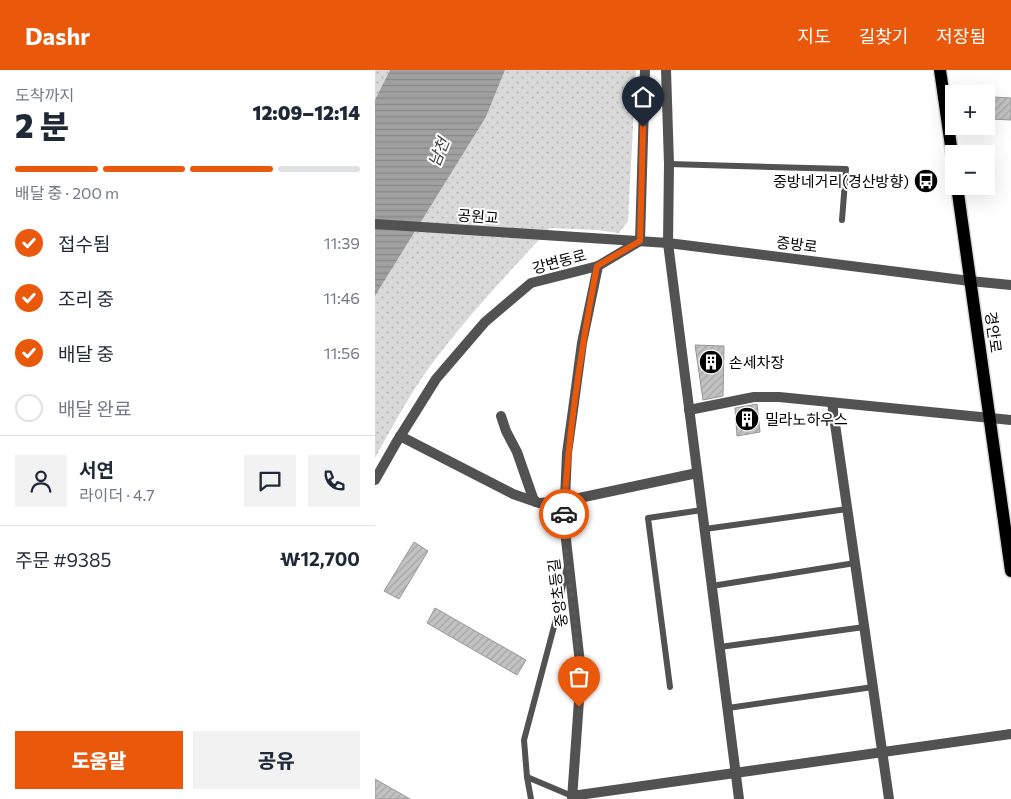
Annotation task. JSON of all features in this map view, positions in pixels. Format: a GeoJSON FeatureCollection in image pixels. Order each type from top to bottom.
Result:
{"type":"FeatureCollection","features":[{"type":"Feature","properties":{"kind":"main road"},"geometry":{"type":"LineString","coordinates":[[940,70],[951,145]]}},
{"type":"Feature","properties":{"kind":"main road","name":"경안로"},"geometry":{"type":"LineString","coordinates":[[958,195],[1011,572]]}},
{"type":"Feature","properties":{"kind":"street"},"geometry":{"type":"LineString","coordinates":[[640,241],[645,70]]}},
{"type":"Feature","properties":{"kind":"street"},"geometry":{"type":"LineString","coordinates":[[666,70],[669,164],[668,243],[739,799]]}},
{"type":"Feature","properties":{"kind":"street","name":"공원교"},"geometry":{"type":"LineString","coordinates":[[375,224],[580,238]]}},
{"type":"Feature","properties":{"kind":"street","name":"중방로"},"geometry":{"type":"LineString","coordinates":[[580,238],[668,243],[1011,285]]}},
{"type":"Feature","properties":{"kind":"street","name":"강변동로"},"geometry":{"type":"LineString","coordinates":[[375,480],[436,379],[485,322],[531,284],[597,266],[640,241]]}},
{"type":"Feature","properties":{"kind":"street","name":"중앙초등길"},"geometry":{"type":"LineString","coordinates":[[572,798],[581,672],[564,522],[567,453],[582,343],[597,266]]}},
{"type":"Feature","properties":{"kind":"street"},"geometry":{"type":"LineString","coordinates":[[689,410],[761,396],[1011,420]]}},
{"type":"Feature","properties":{"kind":"street"},"geometry":{"type":"LineString","coordinates":[[832,402],[889,799]]}},
{"type":"Feature","properties":{"kind":"street"},"geometry":{"type":"LineString","coordinates":[[501,416],[536,502]]}},
{"type":"Feature","properties":{"kind":"street"},"geometry":{"type":"LineString","coordinates":[[400,436],[513,494],[536,502],[551,503],[565,501],[697,473]]}},
{"type":"Feature","properties":{"kind":"street"},"geometry":{"type":"LineString","coordinates":[[572,798],[1011,734]]}},
{"type":"Feature","properties":{"kind":"lane"},"geometry":{"type":"LineString","coordinates":[[669,164],[846,169],[842,220]]}},
{"type":"Feature","properties":{"kind":"lane"},"geometry":{"type":"LineString","coordinates":[[705,529],[847,509]]}},
{"type":"Feature","properties":{"kind":"lane"},"geometry":{"type":"LineString","coordinates":[[670,687],[648,518],[702,510]]}},
{"type":"Feature","properties":{"kind":"lane"},"geometry":{"type":"LineString","coordinates":[[531,799],[524,740],[533,699],[556,619],[568,561]]}},
{"type":"Feature","properties":{"kind":"lane"},"geometry":{"type":"LineString","coordinates":[[712,586],[855,563]]}},
{"type":"Feature","properties":{"kind":"lane"},"geometry":{"type":"LineString","coordinates":[[720,647],[864,627]]}},
{"type":"Feature","properties":{"kind":"lane"},"geometry":{"type":"LineString","coordinates":[[728,708],[873,687]]}},
{"type":"Feature","properties":{"kind":"lane"},"geometry":{"type":"LineString","coordinates":[[527,777],[572,798]]}},
{"type":"Feature","properties":{"kind":"shaded area"},"geometry":{"type":"Polygon","coordinates":[[[375,70],[390,70],[375,103],[375,70]]]}},
{"type":"Feature","properties":{"kind":"shaded area"},"geometry":{"type":"Polygon","coordinates":[[[505,70],[636,70],[628,221],[619,233],[550,228],[506,275],[437,357],[412,394],[375,458],[375,296],[486,117],[505,70]]]}},
{"type":"Feature","properties":{"kind":"water","name":"남천"},"geometry":{"type":"Polygon","coordinates":[[[390,70],[505,70],[486,117],[375,296],[375,100],[390,70]]]}},
{"type":"Feature","properties":{"kind":"building"},"geometry":{"type":"Polygon","coordinates":[[[995,97],[1011,98],[1011,120],[995,119],[995,97]]]}},
{"type":"Feature","properties":{"kind":"building","name":"손세차장"},"geometry":{"type":"Polygon","coordinates":[[[695,345],[724,346],[723,396],[703,400],[695,345]]]}},
{"type":"Feature","properties":{"kind":"building","name":"밀라노하우스"},"geometry":{"type":"Polygon","coordinates":[[[757,404],[760,432],[737,436],[735,408],[757,404]]]}},
{"type":"Feature","properties":{"kind":"building"},"geometry":{"type":"Polygon","coordinates":[[[414,542],[428,551],[399,599],[384,591],[414,542]]]}},
{"type":"Feature","properties":{"kind":"building"},"geometry":{"type":"Polygon","coordinates":[[[435,608],[526,660],[517,675],[427,623],[435,608]]]}},
{"type":"Feature","properties":{"kind":"building"},"geometry":{"type":"Polygon","coordinates":[[[375,779],[410,799],[375,799],[375,779]]]}},
{"type":"Feature","properties":{"kind":"way so far"},"geometry":{"type":"LineString","coordinates":[[564,514],[565,541],[581,672],[579,707]]}},
{"type":"Feature","properties":{"kind":"place","name":"중방네거리(경산방향)"},"geometry":{"type":"Point","coordinates":[926,181]}},
{"type":"Feature","properties":{"kind":"place","name":"손세차장"},"geometry":{"type":"Point","coordinates":[711,362]}},
{"type":"Feature","properties":{"kind":"place","name":"밀라노하우스"},"geometry":{"type":"Point","coordinates":[747,419]}},
{"type":"Feature","properties":{"kind":"route"},"geometry":{"type":"LineString","coordinates":[[564,514],[567,453],[582,343],[597,266],[640,241],[643,127]]}}]}
